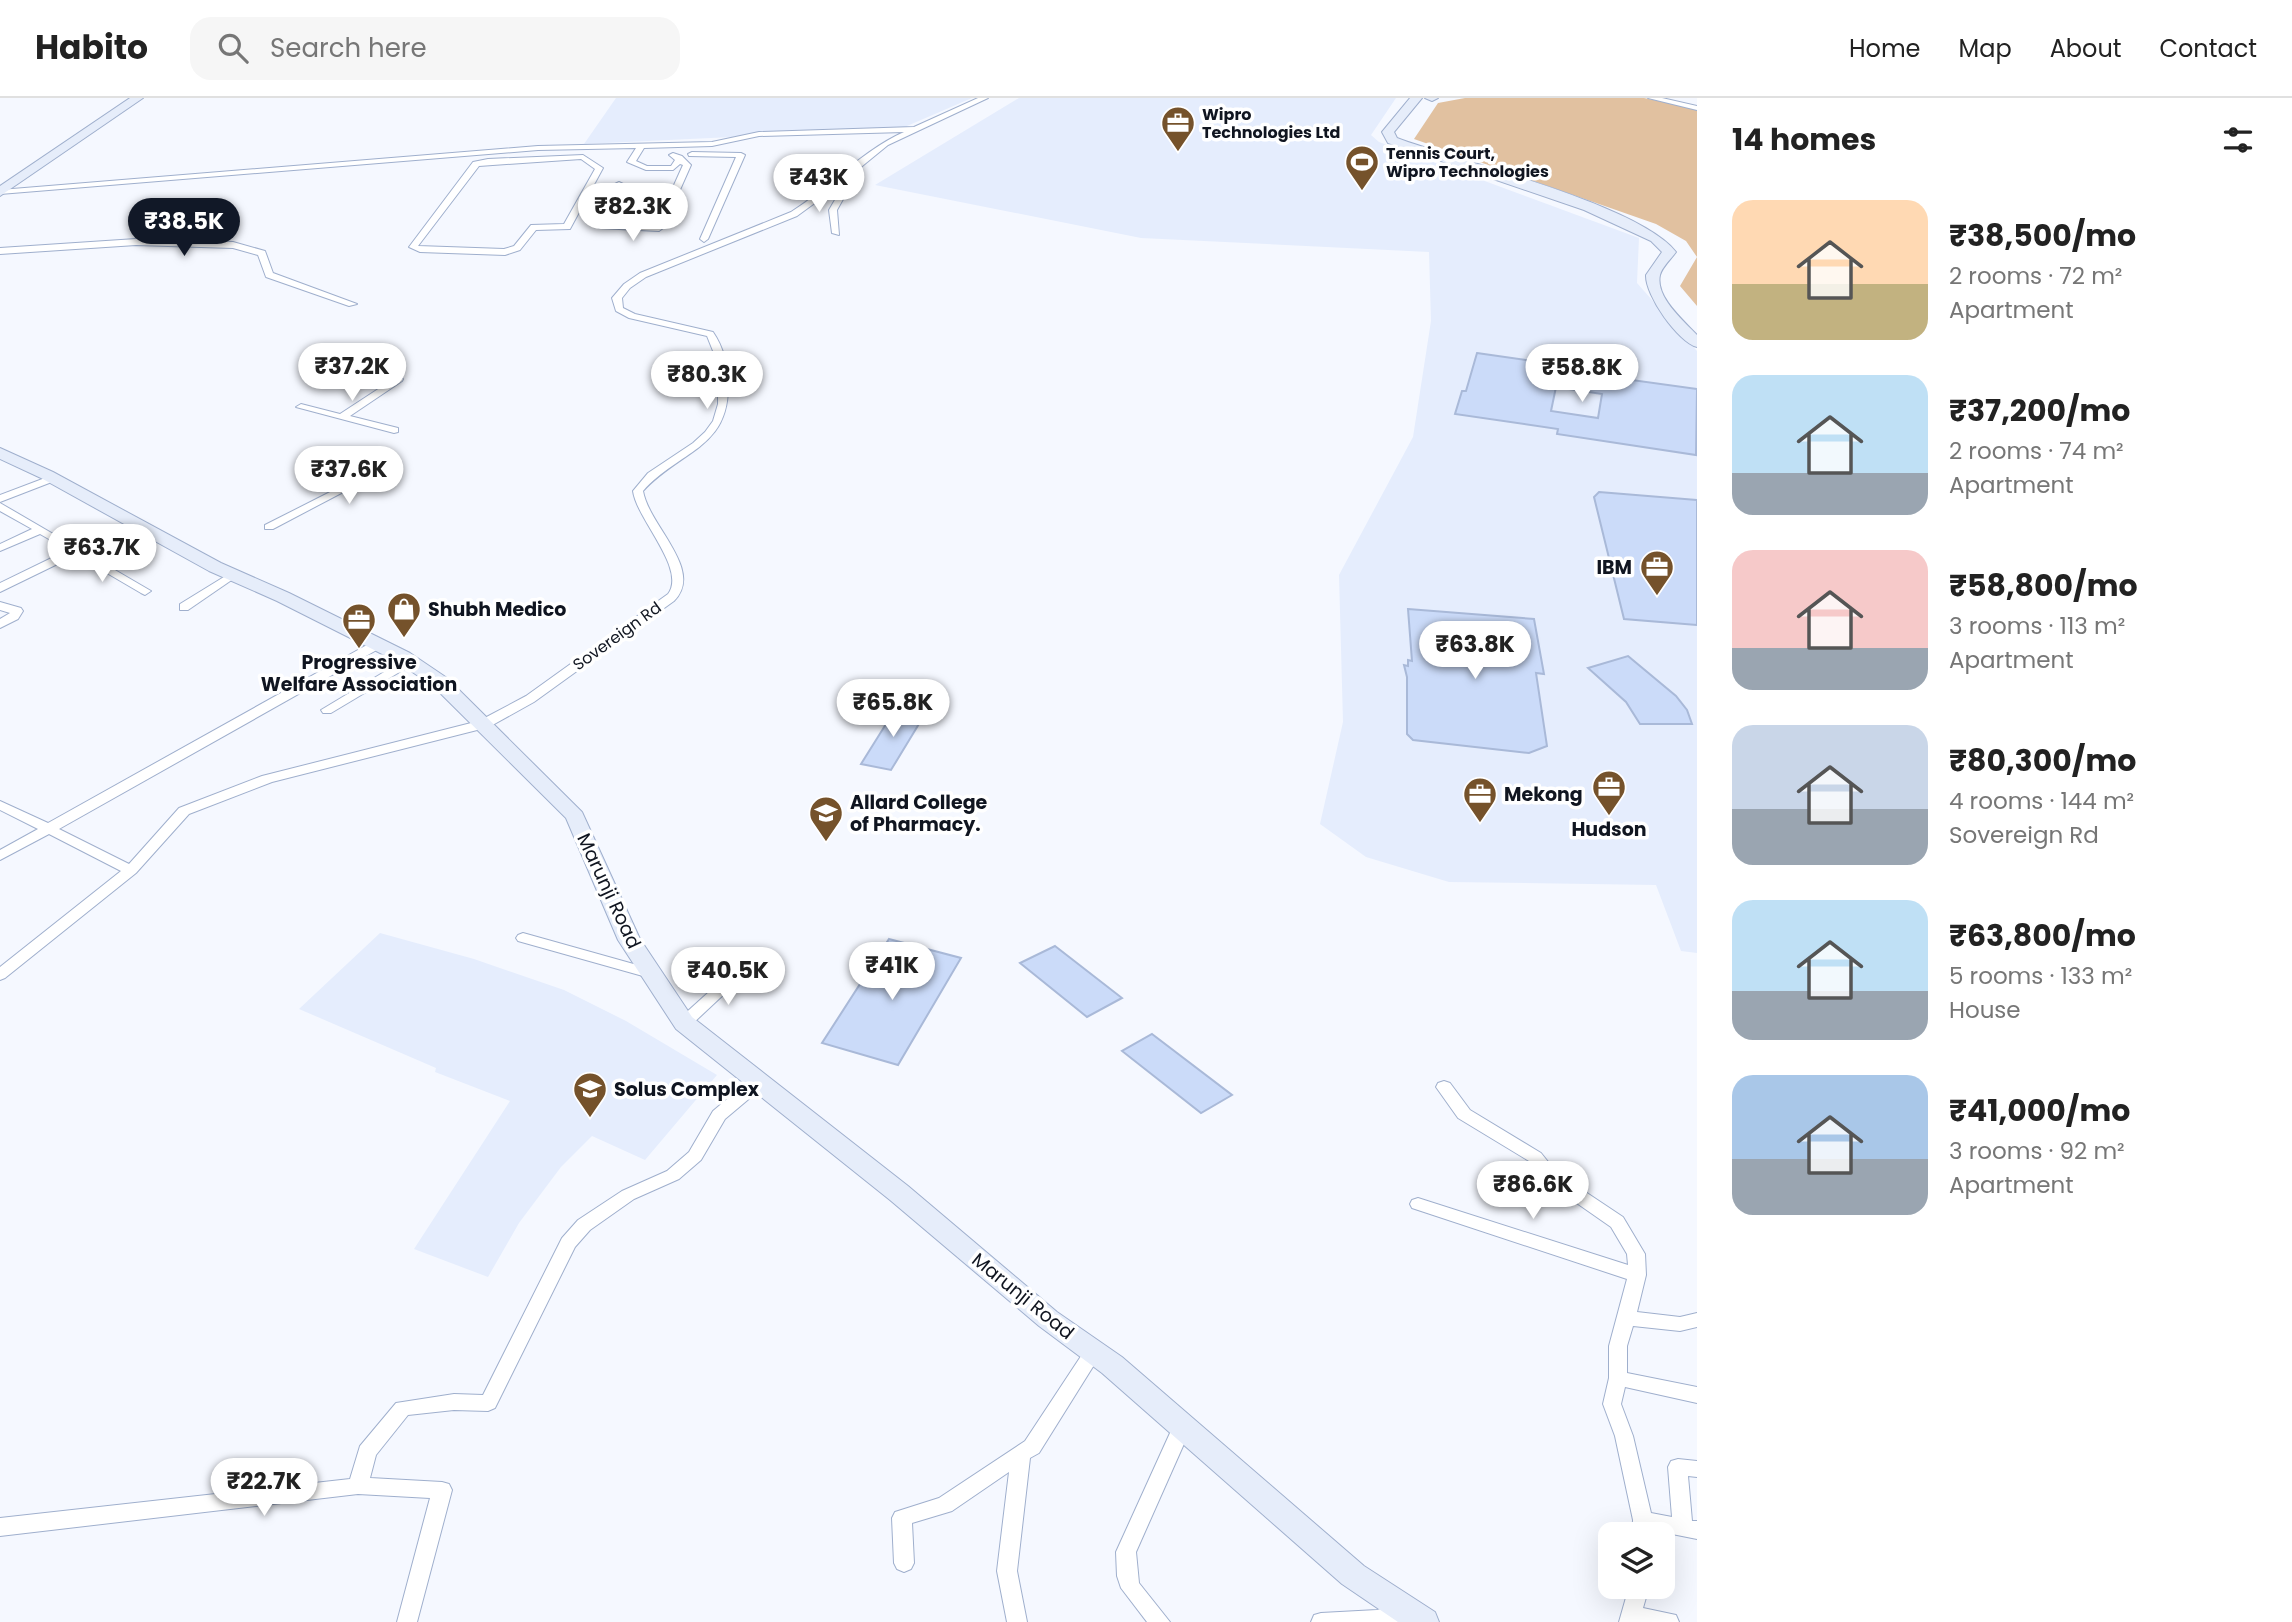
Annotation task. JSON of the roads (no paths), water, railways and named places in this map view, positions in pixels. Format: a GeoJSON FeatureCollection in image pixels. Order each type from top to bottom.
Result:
{"type":"FeatureCollection","features":[{"type":"Feature","properties":{"kind":"street"},"geometry":{"type":"LineString","coordinates":[[0,192],[137,98]]}},
{"type":"Feature","properties":{"kind":"street","name":"Sovereign Rd"},"geometry":{"type":"LineString","coordinates":[[484,724],[530,699],[661,606],[678,590],[677,570],[660,536],[640,508],[638,491],[648,477],[706,437],[720,421],[724,410],[724,390],[719,346],[710,334],[632,316],[619,309],[617,298],[627,286],[643,275],[794,214],[885,143],[984,98]]}},
{"type":"Feature","properties":{"kind":"street"},"geometry":{"type":"LineString","coordinates":[[1426,98],[1388,132],[1392,140],[1623,220],[1662,242],[1668,252],[1654,271],[1653,287],[1688,325],[1697,343]]}},
{"type":"Feature","properties":{"kind":"street"},"geometry":{"type":"LineString","coordinates":[[1652,98],[1697,108]]}},
{"type":"Feature","properties":{"kind":"street"},"geometry":{"type":"LineString","coordinates":[[0,192],[32,192],[409,158],[569,152],[583,157],[599,168],[567,226],[532,228],[517,247],[505,253],[413,247],[476,164],[569,152],[584,146],[712,144],[759,134],[913,129]]}},
{"type":"Feature","properties":{"kind":"street"},"geometry":{"type":"LineString","coordinates":[[619,184],[599,225],[659,228],[687,165],[676,156],[665,152],[663,145]]}},
{"type":"Feature","properties":{"kind":"street"},"geometry":{"type":"LineString","coordinates":[[583,157],[584,146]]}},
{"type":"Feature","properties":{"kind":"street"},"geometry":{"type":"LineString","coordinates":[[641,146],[640,151],[631,158],[633,163],[654,169],[673,168],[678,163],[676,156]]}},
{"type":"Feature","properties":{"kind":"street"},"geometry":{"type":"LineString","coordinates":[[676,156],[741,155],[704,239]]}},
{"type":"Feature","properties":{"kind":"street"},"geometry":{"type":"LineString","coordinates":[[834,185],[843,192],[833,210],[836,233]]}},
{"type":"Feature","properties":{"kind":"street"},"geometry":{"type":"LineString","coordinates":[[0,251],[136,242],[233,245],[262,253],[266,271],[280,280],[352,304]]}},
{"type":"Feature","properties":{"kind":"street"},"geometry":{"type":"LineString","coordinates":[[341,417],[398,379]]}},
{"type":"Feature","properties":{"kind":"street"},"geometry":{"type":"LineString","coordinates":[[301,407],[394,430]]}},
{"type":"Feature","properties":{"kind":"street","name":"Marunji Road"},"geometry":{"type":"LineString","coordinates":[[0,453],[53,478],[232,575],[378,644],[440,682],[575,816],[629,940],[684,1023],[899,1193],[1048,1318],[1093,1352],[1353,1575],[1415,1617]]}},
{"type":"Feature","properties":{"kind":"street"},"geometry":{"type":"LineString","coordinates":[[269,527],[344,489],[342,485],[309,468]]}},
{"type":"Feature","properties":{"kind":"street"},"geometry":{"type":"LineString","coordinates":[[1,506],[53,478]]}},
{"type":"Feature","properties":{"kind":"street"},"geometry":{"type":"LineString","coordinates":[[1,506],[145,591]]}},
{"type":"Feature","properties":{"kind":"street"},"geometry":{"type":"LineString","coordinates":[[0,548],[40,530]]}},
{"type":"Feature","properties":{"kind":"street"},"geometry":{"type":"LineString","coordinates":[[0,588],[76,550]]}},
{"type":"Feature","properties":{"kind":"street"},"geometry":{"type":"LineString","coordinates":[[184,607],[232,575]]}},
{"type":"Feature","properties":{"kind":"street"},"geometry":{"type":"LineString","coordinates":[[0,606],[17,611],[14,616],[0,624]]}},
{"type":"Feature","properties":{"kind":"street"},"geometry":{"type":"LineString","coordinates":[[0,856],[49,831],[378,644]]}},
{"type":"Feature","properties":{"kind":"street"},"geometry":{"type":"LineString","coordinates":[[327,710],[409,661]]}},
{"type":"Feature","properties":{"kind":"street"},"geometry":{"type":"LineString","coordinates":[[0,975],[131,870],[184,811],[267,779],[484,724]]}},
{"type":"Feature","properties":{"kind":"street"},"geometry":{"type":"LineString","coordinates":[[0,805],[131,870]]}},
{"type":"Feature","properties":{"kind":"street"},"geometry":{"type":"LineString","coordinates":[[523,938],[650,973]]}},
{"type":"Feature","properties":{"kind":"street"},"geometry":{"type":"LineString","coordinates":[[684,1023],[747,965]]}},
{"type":"Feature","properties":{"kind":"street"},"geometry":{"type":"LineString","coordinates":[[358,1486],[367,1452],[403,1408],[454,1402],[488,1403],[568,1243],[584,1225],[628,1195],[673,1175],[695,1156],[719,1115],[757,1083]]}},
{"type":"Feature","properties":{"kind":"street"},"geometry":{"type":"LineString","coordinates":[[1444,1087],[1464,1114],[1535,1157],[1551,1177],[1617,1222],[1636,1254],[1637,1275],[1618,1346],[1618,1378],[1612,1404],[1624,1436],[1642,1522]]}},
{"type":"Feature","properties":{"kind":"street"},"geometry":{"type":"LineString","coordinates":[[1418,1204],[1637,1275]]}},
{"type":"Feature","properties":{"kind":"street"},"geometry":{"type":"LineString","coordinates":[[1627,1318],[1680,1324],[1697,1322]]}},
{"type":"Feature","properties":{"kind":"street"},"geometry":{"type":"LineString","coordinates":[[904,1563],[902,1518],[944,1505],[1032,1447],[1093,1352]]}},
{"type":"Feature","properties":{"kind":"street"},"geometry":{"type":"LineString","coordinates":[[1618,1378],[1697,1395]]}},
{"type":"Feature","properties":{"kind":"street"},"geometry":{"type":"LineString","coordinates":[[1160,1622],[1131,1588],[1127,1576],[1126,1552],[1182,1428]]}},
{"type":"Feature","properties":{"kind":"street"},"geometry":{"type":"LineString","coordinates":[[1017,1622],[1007,1571],[1021,1454]]}},
{"type":"Feature","properties":{"kind":"street"},"geometry":{"type":"LineString","coordinates":[[1690,1529],[1678,1467],[1697,1469]]}},
{"type":"Feature","properties":{"kind":"street"},"geometry":{"type":"LineString","coordinates":[[0,1527],[187,1508],[358,1486],[442,1490],[407,1622]]}},
{"type":"Feature","properties":{"kind":"street"},"geometry":{"type":"LineString","coordinates":[[1636,1599],[1630,1619],[1670,1622]]}},
{"type":"Feature","properties":{"kind":"street"},"geometry":{"type":"LineString","coordinates":[[1321,1622],[1415,1617]]}},
{"type":"Feature","properties":{"kind":"place","name":"Wipro Technologies Ltd"},"geometry":{"type":"Point","coordinates":[1178,153]}},
{"type":"Feature","properties":{"kind":"place","name":"Tennis Court, Wipro Technologies"},"geometry":{"type":"Point","coordinates":[1362,192]}},
{"type":"Feature","properties":{"kind":"place","name":"IBM"},"geometry":{"type":"Point","coordinates":[1657,597]}},
{"type":"Feature","properties":{"kind":"place","name":"Shubh Medico"},"geometry":{"type":"Point","coordinates":[404,639]}},
{"type":"Feature","properties":{"kind":"place","name":"Progressive Welfare Association"},"geometry":{"type":"Point","coordinates":[359,650]}},
{"type":"Feature","properties":{"kind":"place","name":"Hudson"},"geometry":{"type":"Point","coordinates":[1609,817]}},
{"type":"Feature","properties":{"kind":"place","name":"Mekong"},"geometry":{"type":"Point","coordinates":[1480,824]}},
{"type":"Feature","properties":{"kind":"place","name":"Allard College of Pharmacy."},"geometry":{"type":"Point","coordinates":[826,843]}},
{"type":"Feature","properties":{"kind":"place","name":"Solus Complex"},"geometry":{"type":"Point","coordinates":[590,1119]}}]}
